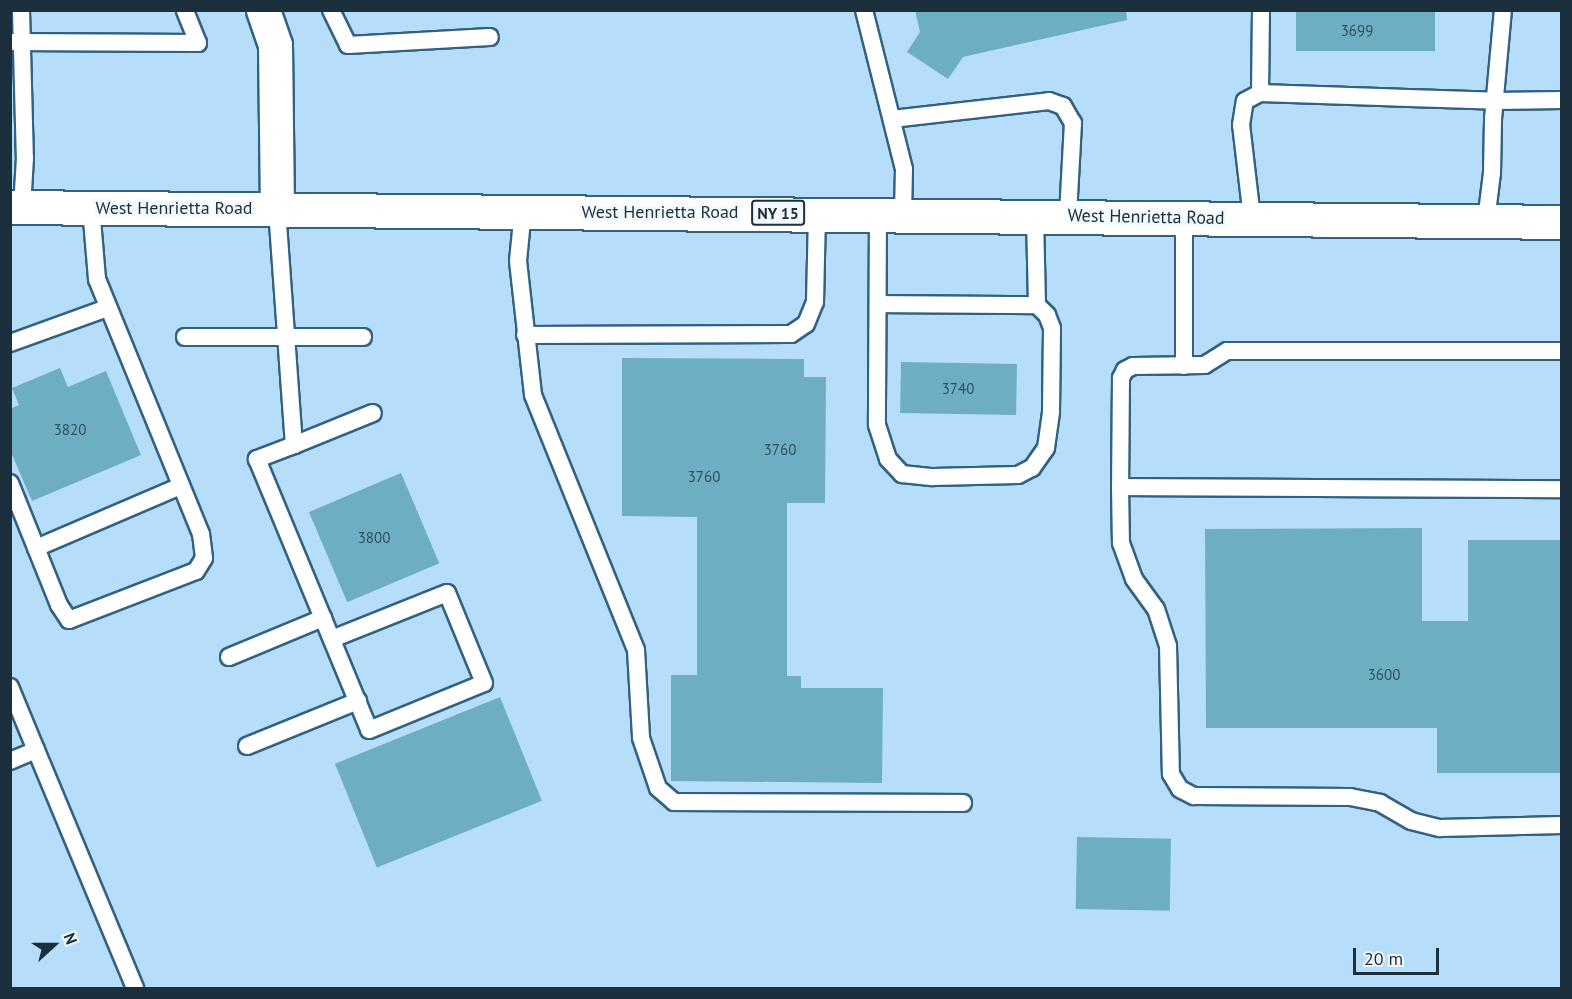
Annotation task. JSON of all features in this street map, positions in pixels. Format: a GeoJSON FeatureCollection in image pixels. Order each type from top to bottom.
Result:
{"type":"FeatureCollection","features":[{"type":"Feature","properties":{"kind":"main road"},"geometry":{"type":"LineString","coordinates":[[263,10],[275,45],[277,209]]}},
{"type":"Feature","properties":{"kind":"main road","name":"West Henrietta Road"},"geometry":{"type":"LineString","coordinates":[[16,207],[524,210],[1562,222]]}},
{"type":"Feature","properties":{"kind":"lane"},"geometry":{"type":"LineString","coordinates":[[16,207],[25,158],[16,42],[21,10]]}},
{"type":"Feature","properties":{"kind":"lane"},"geometry":{"type":"LineString","coordinates":[[16,42],[198,43],[185,10]]}},
{"type":"Feature","properties":{"kind":"lane"},"geometry":{"type":"LineString","coordinates":[[331,10],[348,45],[490,37]]}},
{"type":"Feature","properties":{"kind":"lane"},"geometry":{"type":"LineString","coordinates":[[864,10],[904,169],[891,214],[878,304],[877,424],[888,459],[902,474],[933,477],[1018,475],[1032,468],[1046,448],[1051,411],[1052,328],[1047,315],[1037,305],[1035,216]]}},
{"type":"Feature","properties":{"kind":"lane"},"geometry":{"type":"LineString","coordinates":[[1260,93],[1261,10]]}},
{"type":"Feature","properties":{"kind":"lane"},"geometry":{"type":"LineString","coordinates":[[1486,221],[1492,173],[1493,119],[1503,10]]}},
{"type":"Feature","properties":{"kind":"lane"},"geometry":{"type":"LineString","coordinates":[[1252,218],[1241,125],[1245,101],[1260,93],[1496,101],[1562,100]]}},
{"type":"Feature","properties":{"kind":"lane"},"geometry":{"type":"LineString","coordinates":[[892,118],[1049,101],[1063,106],[1073,123],[1068,216]]}},
{"type":"Feature","properties":{"kind":"lane"},"geometry":{"type":"LineString","coordinates":[[10,483],[59,605],[69,620],[196,571],[204,558],[201,534],[97,279],[91,208]]}},
{"type":"Feature","properties":{"kind":"lane"},"geometry":{"type":"LineString","coordinates":[[277,209],[294,445]]}},
{"type":"Feature","properties":{"kind":"lane"},"geometry":{"type":"LineString","coordinates":[[524,210],[519,261],[533,395],[636,650],[640,738],[658,788],[674,802],[963,803]]}},
{"type":"Feature","properties":{"kind":"lane"},"geometry":{"type":"LineString","coordinates":[[525,334],[791,334],[806,324],[814,302],[817,213]]}},
{"type":"Feature","properties":{"kind":"lane"},"geometry":{"type":"LineString","coordinates":[[1184,366],[1185,217]]}},
{"type":"Feature","properties":{"kind":"lane"},"geometry":{"type":"LineString","coordinates":[[878,304],[1037,305]]}},
{"type":"Feature","properties":{"kind":"lane"},"geometry":{"type":"LineString","coordinates":[[10,343],[107,308]]}},
{"type":"Feature","properties":{"kind":"lane"},"geometry":{"type":"LineString","coordinates":[[185,337],[363,337]]}},
{"type":"Feature","properties":{"kind":"lane"},"geometry":{"type":"LineString","coordinates":[[1562,351],[1227,351],[1205,365],[1133,366],[1125,370],[1121,378],[1120,487],[1121,543],[1134,579],[1156,609],[1168,646],[1171,774],[1180,789],[1194,796],[1350,797],[1380,803],[1411,821],[1440,828],[1562,825]]}},
{"type":"Feature","properties":{"kind":"lane"},"geometry":{"type":"LineString","coordinates":[[332,639],[447,593],[484,683],[369,729],[257,459],[374,413]]}},
{"type":"Feature","properties":{"kind":"lane"},"geometry":{"type":"LineString","coordinates":[[36,548],[181,486]]}},
{"type":"Feature","properties":{"kind":"lane"},"geometry":{"type":"LineString","coordinates":[[1120,487],[1562,489]]}},
{"type":"Feature","properties":{"kind":"lane"},"geometry":{"type":"LineString","coordinates":[[229,657],[323,618]]}},
{"type":"Feature","properties":{"kind":"lane"},"geometry":{"type":"LineString","coordinates":[[10,687],[135,988]]}},
{"type":"Feature","properties":{"kind":"lane"},"geometry":{"type":"LineString","coordinates":[[247,746],[358,701]]}},
{"type":"Feature","properties":{"kind":"lane"},"geometry":{"type":"LineString","coordinates":[[10,760],[36,750]]}},
{"type":"Feature","properties":{"kind":"building"},"geometry":{"type":"Polygon","coordinates":[[[915,10],[1126,10],[1127,20],[963,57],[948,79],[907,52],[920,32],[915,10]]]}},
{"type":"Feature","properties":{"kind":"building"},"geometry":{"type":"Polygon","coordinates":[[[1296,10],[1435,10],[1435,51],[1296,51],[1296,10]]]}},
{"type":"Feature","properties":{"kind":"building"},"geometry":{"type":"Polygon","coordinates":[[[622,358],[804,359],[804,377],[826,377],[825,503],[787,503],[787,676],[801,676],[801,688],[883,688],[882,783],[671,781],[671,675],[697,675],[697,517],[622,516],[622,358]]]}},
{"type":"Feature","properties":{"kind":"building"},"geometry":{"type":"Polygon","coordinates":[[[901,362],[1017,364],[1016,415],[900,413],[901,362]]]}},
{"type":"Feature","properties":{"kind":"building"},"geometry":{"type":"Polygon","coordinates":[[[60,368],[68,387],[106,371],[141,455],[32,501],[10,450],[10,409],[19,405],[12,388],[60,368]]]}},
{"type":"Feature","properties":{"kind":"building"},"geometry":{"type":"Polygon","coordinates":[[[401,473],[439,563],[347,602],[309,512],[401,473]]]}},
{"type":"Feature","properties":{"kind":"building"},"geometry":{"type":"Polygon","coordinates":[[[1422,528],[1422,621],[1468,621],[1468,540],[1562,540],[1562,773],[1437,773],[1437,728],[1206,728],[1205,529],[1422,528]]]}},
{"type":"Feature","properties":{"kind":"building"},"geometry":{"type":"Polygon","coordinates":[[[500,697],[542,801],[377,868],[335,764],[500,697]]]}},
{"type":"Feature","properties":{"kind":"building"},"geometry":{"type":"Polygon","coordinates":[[[1077,837],[1171,839],[1170,911],[1076,909],[1077,837]]]}}]}
